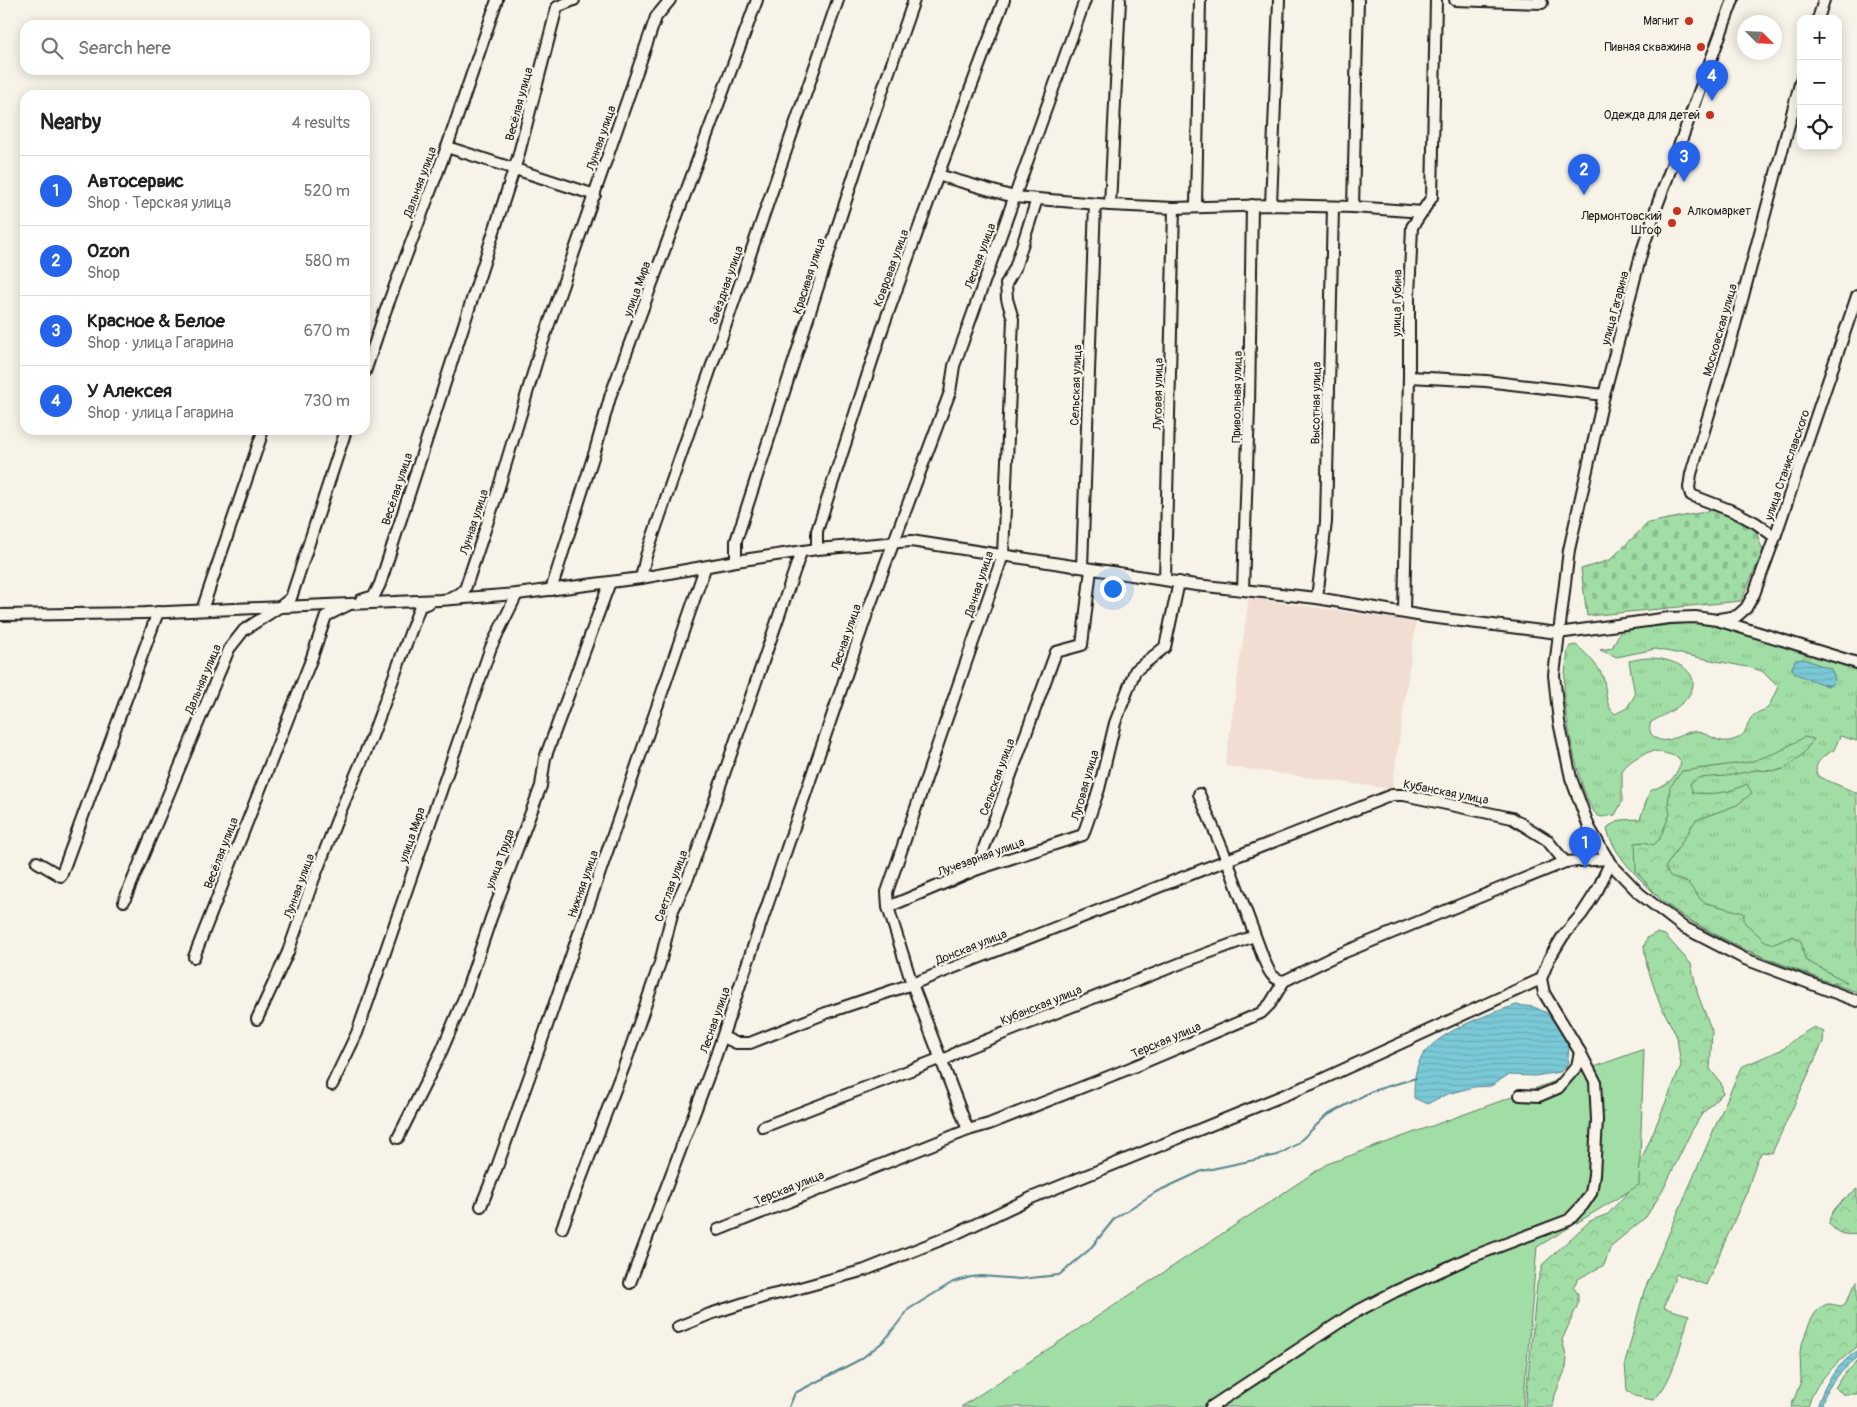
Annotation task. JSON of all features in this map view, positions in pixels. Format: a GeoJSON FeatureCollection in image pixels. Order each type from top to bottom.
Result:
{"type":"FeatureCollection","features":[{"type":"Feature","properties":{"kind":"street","name":"Дальняя улица"},"geometry":{"type":"LineString","coordinates":[[370,357],[447,146],[497,0]]}},
{"type":"Feature","properties":{"kind":"street","name":"Весёлая улица"},"geometry":{"type":"LineString","coordinates":[[194,957],[311,660],[326,616],[374,596],[380,584],[514,168],[557,7],[574,0]]}},
{"type":"Feature","properties":{"kind":"street","name":"Лунная улица"},"geometry":{"type":"LineString","coordinates":[[257,1019],[288,952],[313,881],[371,739],[420,606],[459,594],[465,589],[540,350],[656,17],[670,0]]}},
{"type":"Feature","properties":{"kind":"street","name":"улица Мира"},"geometry":{"type":"LineString","coordinates":[[551,590],[611,394],[757,0]]}},
{"type":"Feature","properties":{"kind":"street","name":"Звёздная улица"},"geometry":{"type":"LineString","coordinates":[[641,578],[646,556],[747,259],[804,102],[838,0]]}},
{"type":"Feature","properties":{"kind":"street","name":"Красивая улица"},"geometry":{"type":"LineString","coordinates":[[736,561],[736,541],[868,132],[914,0]]}},
{"type":"Feature","properties":{"kind":"street","name":"Ковровая улица"},"geometry":{"type":"LineString","coordinates":[[817,549],[817,531],[883,327],[1004,0]]}},
{"type":"Feature","properties":{"kind":"street","name":"Лесная улица"},"geometry":{"type":"LineString","coordinates":[[630,1283],[722,1037],[869,608],[950,392],[954,366],[1085,0]]}},
{"type":"Feature","properties":{"kind":"street"},"geometry":{"type":"LineString","coordinates":[[1110,205],[1120,0]]}},
{"type":"Feature","properties":{"kind":"street"},"geometry":{"type":"LineString","coordinates":[[1196,206],[1200,0]]}},
{"type":"Feature","properties":{"kind":"street"},"geometry":{"type":"LineString","coordinates":[[1271,205],[1279,0]]}},
{"type":"Feature","properties":{"kind":"street"},"geometry":{"type":"LineString","coordinates":[[1353,207],[1358,0]]}},
{"type":"Feature","properties":{"kind":"street","name":"улица Губина"},"geometry":{"type":"LineString","coordinates":[[1404,612],[1409,296],[1412,227],[1432,197],[1436,0]]}},
{"type":"Feature","properties":{"kind":"street"},"geometry":{"type":"LineString","coordinates":[[1456,0],[1542,3]]}},
{"type":"Feature","properties":{"kind":"street","name":"улица Гагарина"},"geometry":{"type":"LineString","coordinates":[[1733,0],[1642,251],[1604,395],[1569,550],[1554,675],[1559,722],[1571,778],[1589,827],[1609,861],[1640,894],[1684,927],[1745,959],[1857,1000]]}},
{"type":"Feature","properties":{"kind":"street"},"geometry":{"type":"LineString","coordinates":[[1819,15],[1824,0]]}},
{"type":"Feature","properties":{"kind":"street","name":"Московская улица"},"geometry":{"type":"LineString","coordinates":[[1775,537],[1756,523],[1735,512],[1691,495],[1689,488],[1691,474],[1732,337],[1797,95]]}},
{"type":"Feature","properties":{"kind":"street"},"geometry":{"type":"LineString","coordinates":[[447,146],[595,195]]}},
{"type":"Feature","properties":{"kind":"street"},"geometry":{"type":"LineString","coordinates":[[938,175],[1014,197],[1037,200],[1174,208],[1271,205],[1353,207],[1423,212]]}},
{"type":"Feature","properties":{"kind":"street","name":"Дачная улица"},"geometry":{"type":"LineString","coordinates":[[888,907],[887,892],[1003,555],[1012,319],[1007,299],[1006,284],[1015,268],[1037,200]]}},
{"type":"Feature","properties":{"kind":"street","name":"Сельская улица"},"geometry":{"type":"LineString","coordinates":[[978,869],[1056,652],[1082,645],[1087,568],[1095,204]]}},
{"type":"Feature","properties":{"kind":"street","name":"Привольная улица"},"geometry":{"type":"LineString","coordinates":[[1243,590],[1249,407],[1252,205]]}},
{"type":"Feature","properties":{"kind":"street","name":"Луговая улица"},"geometry":{"type":"LineString","coordinates":[[1165,580],[1174,208]]}},
{"type":"Feature","properties":{"kind":"street","name":"Высотная улица"},"geometry":{"type":"LineString","coordinates":[[1317,598],[1326,522],[1333,208]]}},
{"type":"Feature","properties":{"kind":"street","name":"улица Станиславского"},"geometry":{"type":"LineString","coordinates":[[1716,620],[1737,616],[1746,608],[1754,594],[1857,296]]}},
{"type":"Feature","properties":{"kind":"street"},"geometry":{"type":"LineString","coordinates":[[1409,376],[1494,382],[1604,395]]}},
{"type":"Feature","properties":{"kind":"street","name":"Дальняя улица"},"geometry":{"type":"LineString","coordinates":[[124,901],[229,648],[244,630],[291,598],[344,435]]}},
{"type":"Feature","properties":{"kind":"street"},"geometry":{"type":"LineString","coordinates":[[202,610],[261,437]]}},
{"type":"Feature","properties":{"kind":"street"},"geometry":{"type":"LineString","coordinates":[[0,614],[158,612],[440,600],[517,594],[641,578],[817,549],[911,541],[1165,580],[1317,598],[1404,612],[1558,632],[1669,618],[1696,617],[1716,620],[1857,663]]}},
{"type":"Feature","properties":{"kind":"street","name":"Светлая улица"},"geometry":{"type":"LineString","coordinates":[[562,1228],[626,1061],[660,963],[673,910],[688,878],[801,552]]}},
{"type":"Feature","properties":{"kind":"street","name":"Нижняя улица"},"geometry":{"type":"LineString","coordinates":[[481,1206],[498,1167],[705,568]]}},
{"type":"Feature","properties":{"kind":"street","name":"улица Труда"},"geometry":{"type":"LineString","coordinates":[[398,1138],[442,1050],[464,998],[541,786],[545,758],[610,582]]}},
{"type":"Feature","properties":{"kind":"street","name":"Луговая улица"},"geometry":{"type":"LineString","coordinates":[[1083,835],[1099,789],[1115,723],[1135,671],[1165,647],[1180,582]]}},
{"type":"Feature","properties":{"kind":"street","name":"улица Мира"},"geometry":{"type":"LineString","coordinates":[[332,1085],[360,1024],[491,647],[517,594]]}},
{"type":"Feature","properties":{"kind":"street"},"geometry":{"type":"LineString","coordinates":[[37,862],[62,876],[158,612]]}},
{"type":"Feature","properties":{"kind":"street"},"geometry":{"type":"LineString","coordinates":[[1199,794],[1227,860],[1254,936],[1271,974],[1276,980],[1284,981],[1335,956],[1565,862],[1609,861],[1598,890],[1582,914],[1563,936],[1540,979],[1544,993],[1580,1052],[1595,1081],[1597,1120],[1594,1166],[1590,1193],[1583,1205],[1569,1220],[1471,1257],[1390,1294],[1352,1314],[1212,1407]]}},
{"type":"Feature","properties":{"kind":"street","name":"Кубанская улица"},"geometry":{"type":"LineString","coordinates":[[1227,860],[1392,794],[1512,818],[1547,840],[1565,862]]}},
{"type":"Feature","properties":{"kind":"street","name":"Лучезарная улица"},"geometry":{"type":"LineString","coordinates":[[888,907],[978,869],[1083,835]]}},
{"type":"Feature","properties":{"kind":"street","name":"Донская улица"},"geometry":{"type":"LineString","coordinates":[[722,1037],[736,1043],[750,1043],[826,1013],[912,984],[1227,860]]}},
{"type":"Feature","properties":{"kind":"street"},"geometry":{"type":"LineString","coordinates":[[888,907],[912,984],[939,1059],[968,1130]]}},
{"type":"Feature","properties":{"kind":"street","name":"Кубанская улица"},"geometry":{"type":"LineString","coordinates":[[763,1127],[939,1059],[948,1058],[959,1051],[1254,936]]}},
{"type":"Feature","properties":{"kind":"street"},"geometry":{"type":"LineString","coordinates":[[678,1327],[763,1296],[789,1291],[865,1270],[952,1235],[1031,1198],[1314,1083],[1540,979]]}},
{"type":"Feature","properties":{"kind":"street","name":"Терская улица"},"geometry":{"type":"LineString","coordinates":[[718,1230],[968,1130],[989,1124],[1128,1069],[1261,1013],[1270,1004],[1284,981]]}},
{"type":"Feature","properties":{"kind":"street"},"geometry":{"type":"LineString","coordinates":[[1520,1095],[1539,1096],[1558,1088],[1577,1066],[1580,1052]]}},
{"type":"Feature","properties":{"kind":"shaded area"},"geometry":{"type":"Polygon","coordinates":[[[1249,598],[1416,622],[1392,789],[1225,766],[1249,598]]]}},
{"type":"Feature","properties":{"kind":"green space"},"geometry":{"type":"Polygon","coordinates":[[[1715,510],[1754,526],[1763,551],[1741,601],[1587,616],[1581,569],[1610,560],[1648,523],[1715,510]]]}},
{"type":"Feature","properties":{"kind":"green space"},"geometry":{"type":"Polygon","coordinates":[[[1689,623],[1717,625],[1737,630],[1857,667],[1857,741],[1840,736],[1834,750],[1819,761],[1816,768],[1819,777],[1857,793],[1857,992],[1769,960],[1705,930],[1668,906],[1622,859],[1610,838],[1607,830],[1609,826],[1621,820],[1640,819],[1650,791],[1666,783],[1675,775],[1681,763],[1678,757],[1655,751],[1636,758],[1622,772],[1622,802],[1615,815],[1599,816],[1591,807],[1579,775],[1566,716],[1564,683],[1570,646],[1575,645],[1578,647],[1598,669],[1603,677],[1607,702],[1615,714],[1627,708],[1635,695],[1629,661],[1643,658],[1663,659],[1686,669],[1693,681],[1692,689],[1680,705],[1651,722],[1651,733],[1658,739],[1669,740],[1686,733],[1697,732],[1723,741],[1733,740],[1745,732],[1754,715],[1768,708],[1778,687],[1762,671],[1655,649],[1617,657],[1600,650],[1612,648],[1621,630],[1689,623]]]}},
{"type":"Feature","properties":{"kind":"green space"},"geometry":{"type":"Polygon","coordinates":[[[1804,737],[1814,739],[1802,755],[1786,768],[1777,771],[1756,770],[1726,776],[1698,778],[1690,784],[1693,793],[1721,793],[1747,784],[1752,793],[1737,805],[1696,820],[1665,868],[1670,876],[1688,883],[1700,899],[1707,903],[1744,913],[1744,922],[1765,941],[1774,944],[1793,936],[1801,941],[1805,960],[1847,982],[1831,983],[1746,950],[1713,933],[1684,917],[1661,900],[1636,871],[1635,843],[1645,842],[1653,845],[1659,840],[1670,814],[1668,805],[1670,787],[1682,771],[1750,762],[1778,752],[1804,737]]]}},
{"type":"Feature","properties":{"kind":"green space"},"geometry":{"type":"Polygon","coordinates":[[[1656,933],[1665,935],[1691,964],[1698,995],[1712,1031],[1710,1069],[1721,1083],[1723,1093],[1702,1114],[1691,1132],[1663,1190],[1646,1217],[1611,1246],[1604,1265],[1578,1279],[1573,1287],[1578,1294],[1578,1304],[1562,1340],[1567,1358],[1566,1368],[1555,1395],[1553,1407],[1525,1407],[1537,1284],[1543,1264],[1590,1221],[1608,1214],[1628,1192],[1681,1066],[1677,1037],[1659,1002],[1647,966],[1644,947],[1647,938],[1656,933]]]}},
{"type":"Feature","properties":{"kind":"green space"},"geometry":{"type":"Polygon","coordinates":[[[1814,1027],[1824,1032],[1823,1042],[1772,1153],[1762,1152],[1757,1160],[1747,1191],[1706,1285],[1676,1274],[1664,1308],[1689,1315],[1676,1360],[1666,1383],[1653,1400],[1634,1396],[1627,1390],[1625,1363],[1644,1291],[1741,1067],[1783,1049],[1797,1037],[1814,1027]]]}},
{"type":"Feature","properties":{"kind":"green space"},"geometry":{"type":"Polygon","coordinates":[[[1644,1049],[1639,1185],[1537,1247],[1523,1407],[961,1407],[1327,1164],[1644,1049]]]}},
{"type":"Feature","properties":{"kind":"green space"},"geometry":{"type":"Polygon","coordinates":[[[1857,1189],[1857,1234],[1849,1235],[1835,1230],[1829,1224],[1832,1214],[1839,1204],[1857,1189]]]}},
{"type":"Feature","properties":{"kind":"green space"},"geometry":{"type":"Polygon","coordinates":[[[1857,1281],[1857,1347],[1827,1373],[1811,1397],[1808,1407],[1791,1407],[1801,1381],[1800,1352],[1810,1321],[1823,1306],[1829,1304],[1842,1306],[1845,1304],[1857,1281]]]}},
{"type":"Feature","properties":{"kind":"green space"},"geometry":{"type":"Polygon","coordinates":[[[1857,1362],[1857,1394],[1843,1394],[1835,1388],[1842,1376],[1857,1362]]]}},
{"type":"Feature","properties":{"kind":"water"},"geometry":{"type":"Polygon","coordinates":[[[1804,659],[1831,669],[1835,678],[1832,685],[1827,686],[1796,674],[1792,669],[1795,660],[1804,659]]]}},
{"type":"Feature","properties":{"kind":"water"},"geometry":{"type":"Polygon","coordinates":[[[1516,1005],[1534,1007],[1547,1013],[1558,1027],[1569,1047],[1567,1066],[1560,1072],[1535,1076],[1508,1075],[1491,1086],[1474,1087],[1447,1094],[1427,1104],[1414,1098],[1418,1065],[1427,1050],[1437,1041],[1462,1026],[1516,1005]]]}},
{"type":"Feature","properties":{"kind":"water"},"geometry":{"type":"Polygon","coordinates":[[[1857,1351],[1857,1358],[1841,1372],[1824,1396],[1822,1403],[1825,1407],[1817,1407],[1832,1375],[1857,1351]]]}},
{"type":"Feature","properties":{"kind":"waterway"},"geometry":{"type":"LineString","coordinates":[[789,1407],[795,1393],[861,1359],[884,1341],[909,1309],[953,1282],[981,1276],[1020,1279],[1059,1275],[1089,1250],[1115,1218],[1156,1192],[1202,1171],[1278,1155],[1297,1144],[1326,1116],[1372,1091],[1416,1078]]}},
{"type":"Feature","properties":{"kind":"place","name":"Магнит"},"geometry":{"type":"Point","coordinates":[1689,21]}},
{"type":"Feature","properties":{"kind":"place","name":"Пивная скважина"},"geometry":{"type":"Point","coordinates":[1701,47]}},
{"type":"Feature","properties":{"kind":"place","name":"У Алексея"},"geometry":{"type":"Point","coordinates":[1712,101]}},
{"type":"Feature","properties":{"kind":"place","name":"Одежда для детей"},"geometry":{"type":"Point","coordinates":[1710,115]}},
{"type":"Feature","properties":{"kind":"place","name":"Красное & Белое"},"geometry":{"type":"Point","coordinates":[1684,182]}},
{"type":"Feature","properties":{"kind":"place","name":"Ozon"},"geometry":{"type":"Point","coordinates":[1584,195]}},
{"type":"Feature","properties":{"kind":"place","name":"Алкомаркет"},"geometry":{"type":"Point","coordinates":[1677,211]}},
{"type":"Feature","properties":{"kind":"place","name":"Лермонтовский Штоф"},"geometry":{"type":"Point","coordinates":[1672,223]}},
{"type":"Feature","properties":{"kind":"place","name":"Автосервис"},"geometry":{"type":"Point","coordinates":[1585,868]}}]}
